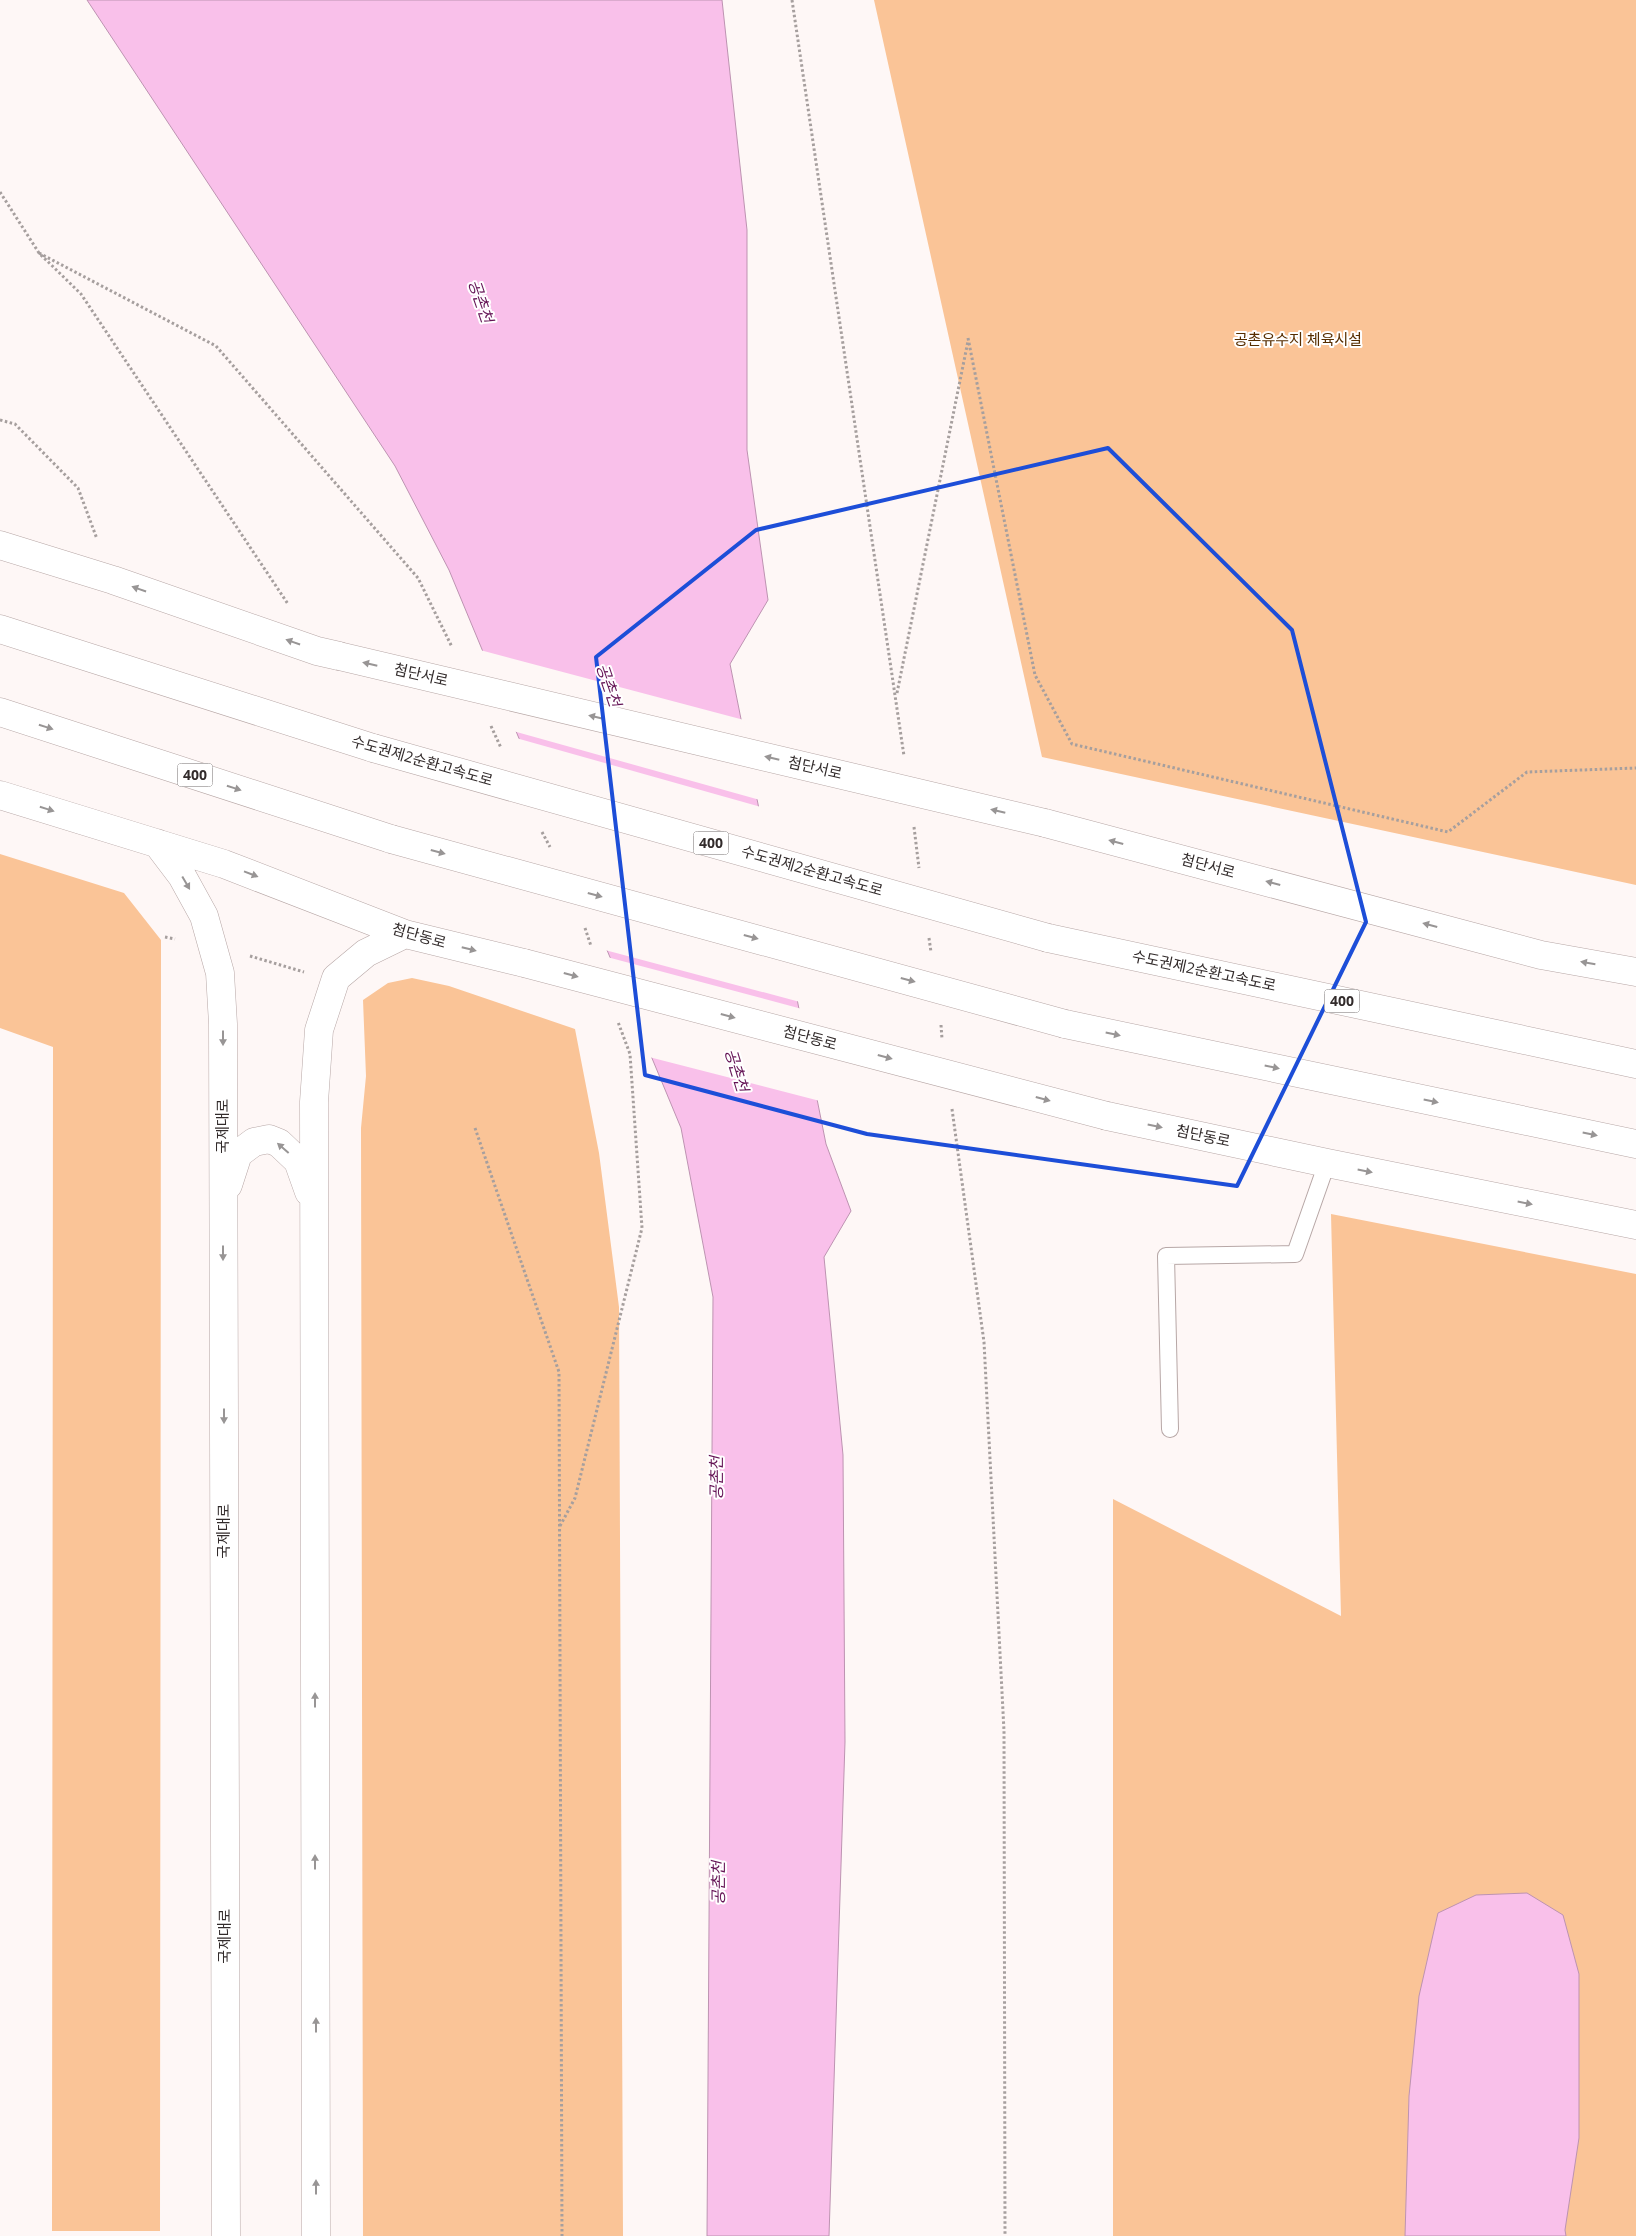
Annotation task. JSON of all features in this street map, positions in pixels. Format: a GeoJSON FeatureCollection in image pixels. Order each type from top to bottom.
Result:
{"type":"FeatureCollection","features":[{"type":"Feature","properties":{"kind":"main road","name":"첨단서로"},"geometry":{"type":"LineString","coordinates":[[0,544],[113,580],[328,654],[1045,823],[1541,955],[1636,972]]}},
{"type":"Feature","properties":{"kind":"main road","name":"수도권제2순환고속도로"},"geometry":{"type":"LineString","coordinates":[[0,629],[373,748],[1048,938],[1636,1064]]}},
{"type":"Feature","properties":{"kind":"main road","name":"400"},"geometry":{"type":"LineString","coordinates":[[0,712],[391,839],[1065,1024],[1636,1144]]}},
{"type":"Feature","properties":{"kind":"main road","name":"첨단동로"},"geometry":{"type":"LineString","coordinates":[[0,795],[224,864],[405,934],[524,963],[1108,1116],[1327,1163],[1636,1225]]}},
{"type":"Feature","properties":{"kind":"main road","name":"국제대로"},"geometry":{"type":"LineString","coordinates":[[157,843],[182,876],[204,916],[220,973],[223,1024],[226,2236]]}},
{"type":"Feature","properties":{"kind":"main road"},"geometry":{"type":"LineString","coordinates":[[316,2236],[314,1102],[319,1030],[336,978],[366,953],[405,934]]}},
{"type":"Feature","properties":{"kind":"main road"},"geometry":{"type":"LineString","coordinates":[[223,1212],[238,1154],[254,1142],[269,1140],[279,1144],[298,1162],[314,1205]]}},
{"type":"Feature","properties":{"kind":"lane"},"geometry":{"type":"LineString","coordinates":[[1170,1429],[1166,1256],[1295,1254],[1327,1163]]}},
{"type":"Feature","properties":{"kind":"path"},"geometry":{"type":"LineString","coordinates":[[792,0],[905,765]]}},
{"type":"Feature","properties":{"kind":"path"},"geometry":{"type":"LineString","coordinates":[[0,192],[39,252],[81,294],[264,566],[328,654]]}},
{"type":"Feature","properties":{"kind":"path"},"geometry":{"type":"LineString","coordinates":[[39,252],[216,346],[418,578],[453,650]]}},
{"type":"Feature","properties":{"kind":"path"},"geometry":{"type":"LineString","coordinates":[[896,697],[968,338],[1035,675],[1072,744],[1448,832],[1527,772],[1636,768]]}},
{"type":"Feature","properties":{"kind":"path"},"geometry":{"type":"LineString","coordinates":[[0,420],[15,424],[78,488],[113,580]]}},
{"type":"Feature","properties":{"kind":"path"},"geometry":{"type":"LineString","coordinates":[[488,721],[506,757]]}},
{"type":"Feature","properties":{"kind":"path"},"geometry":{"type":"LineString","coordinates":[[913,824],[920,873]]}},
{"type":"Feature","properties":{"kind":"path"},"geometry":{"type":"LineString","coordinates":[[541,828],[554,855]]}},
{"type":"Feature","properties":{"kind":"path"},"geometry":{"type":"LineString","coordinates":[[584,927],[594,954]]}},
{"type":"Feature","properties":{"kind":"path"},"geometry":{"type":"LineString","coordinates":[[928,932],[932,961]]}},
{"type":"Feature","properties":{"kind":"path"},"geometry":{"type":"LineString","coordinates":[[246,955],[311,974]]}},
{"type":"Feature","properties":{"kind":"path"},"geometry":{"type":"LineString","coordinates":[[560,1526],[575,1498],[642,1228],[630,1054],[617,1018]]}},
{"type":"Feature","properties":{"kind":"path"},"geometry":{"type":"LineString","coordinates":[[940,1020],[944,1049]]}},
{"type":"Feature","properties":{"kind":"path"},"geometry":{"type":"LineString","coordinates":[[952,1108],[984,1342],[1004,1731],[1005,2236]]}},
{"type":"Feature","properties":{"kind":"path"},"geometry":{"type":"LineString","coordinates":[[476,1128],[559,1372],[562,2236]]}},
{"type":"Feature","properties":{"kind":"highlighted area"},"geometry":{"type":"Polygon","coordinates":[[[1108,448],[1292,630],[1366,922],[1237,1186],[867,1134],[645,1075],[596,657],[756,530],[1108,448]]]}},
{"type":"Feature","properties":{"kind":"green space","name":"공촌유수지 체육시설"},"geometry":{"type":"Polygon","coordinates":[[[874,0],[1636,0],[1636,885],[1042,757],[874,0]]]}},
{"type":"Feature","properties":{"kind":"green space"},"geometry":{"type":"Polygon","coordinates":[[[0,854],[124,893],[161,940],[160,2231],[52,2231],[53,1047],[0,1028],[0,854]]]}},
{"type":"Feature","properties":{"kind":"green space"},"geometry":{"type":"Polygon","coordinates":[[[412,978],[449,986],[575,1029],[599,1153],[619,1307],[623,2236],[363,2236],[361,1128],[366,1076],[363,1000],[388,983],[412,978]]]}},
{"type":"Feature","properties":{"kind":"green space"},"geometry":{"type":"Polygon","coordinates":[[[1331,1214],[1636,1274],[1636,2236],[1113,2236],[1113,1499],[1341,1616],[1331,1214]]]}},
{"type":"Feature","properties":{"kind":"water","name":"공촌천"},"geometry":{"type":"Polygon","coordinates":[[[87,0],[722,0],[747,230],[747,450],[768,600],[730,664],[826,1144],[851,1211],[824,1257],[843,1455],[845,1742],[829,2236],[707,2236],[713,1297],[681,1128],[449,570],[395,466],[87,0]]]}},
{"type":"Feature","properties":{"kind":"water"},"geometry":{"type":"Polygon","coordinates":[[[1527,1893],[1563,1915],[1579,1974],[1579,2138],[1565,2230],[1566,2236],[1405,2236],[1409,2096],[1419,1996],[1438,1913],[1476,1895],[1527,1893]]]}},
{"type":"Feature","properties":{"kind":"pier"},"geometry":{"type":"Polygon","coordinates":[[[480,650],[744,720],[760,800],[513,731],[480,650]]]}},
{"type":"Feature","properties":{"kind":"pier"},"geometry":{"type":"Polygon","coordinates":[[[516,738],[761,807],[800,1002],[605,950],[516,738]]]}},
{"type":"Feature","properties":{"kind":"pier"},"geometry":{"type":"Polygon","coordinates":[[[607,957],[802,1009],[820,1101],[649,1057],[607,957]]]}}]}
